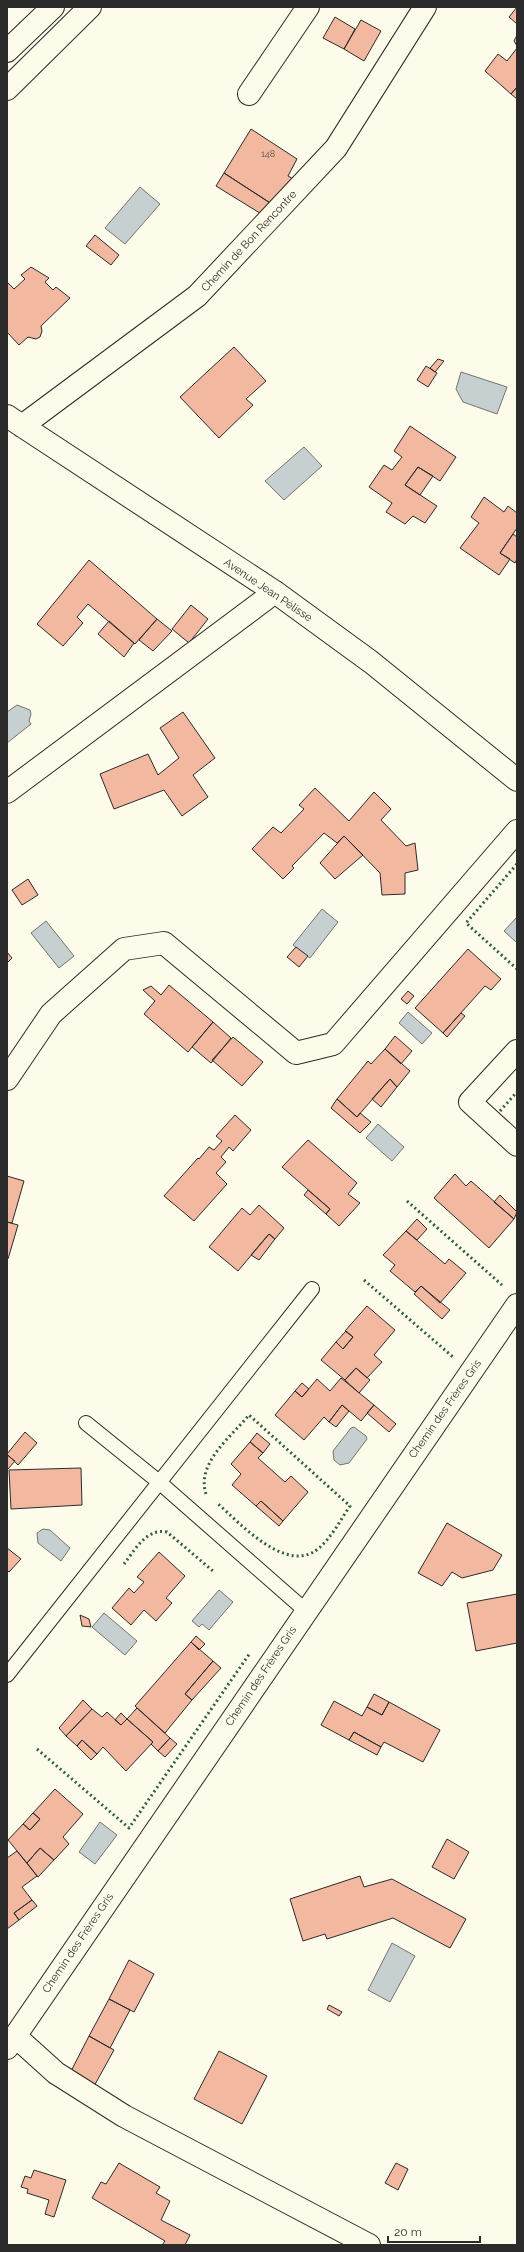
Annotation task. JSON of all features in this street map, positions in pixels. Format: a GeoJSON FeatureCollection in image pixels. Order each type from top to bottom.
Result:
{"type":"FeatureCollection","features":[{"type":"Feature","properties":{"kind":"street"},"geometry":{"type":"LineString","coordinates":[[7,51],[53,7]]}},
{"type":"Feature","properties":{"kind":"street"},"geometry":{"type":"LineString","coordinates":[[7,89],[90,7]]}},
{"type":"Feature","properties":{"kind":"street"},"geometry":{"type":"LineString","coordinates":[[248,94],[308,7]]}},
{"type":"Feature","properties":{"kind":"street","name":"Chemin de Bon Rencontre"},"geometry":{"type":"LineString","coordinates":[[14,421],[197,296],[336,148],[425,7]]}},
{"type":"Feature","properties":{"kind":"street","name":"Avenue Jean Pélisse"},"geometry":{"type":"LineString","coordinates":[[14,421],[274,592],[371,662],[517,780]]}},
{"type":"Feature","properties":{"kind":"street"},"geometry":{"type":"LineString","coordinates":[[7,792],[274,592]]}},
{"type":"Feature","properties":{"kind":"street"},"geometry":{"type":"LineString","coordinates":[[7,1079],[51,1014],[118,954],[124,949],[164,943],[296,1053],[333,1044],[517,831]]}},
{"type":"Feature","properties":{"kind":"street"},"geometry":{"type":"LineString","coordinates":[[517,1051],[470,1102],[517,1145]]}},
{"type":"Feature","properties":{"kind":"street","name":"Chemin des Frères Gris"},"geometry":{"type":"LineString","coordinates":[[11,2042],[306,1610],[517,1305]]}},
{"type":"Feature","properties":{"kind":"street"},"geometry":{"type":"LineString","coordinates":[[11,2042],[56,2073],[124,2116],[369,2245]]}},
{"type":"Feature","properties":{"kind":"lane"},"geometry":{"type":"LineString","coordinates":[[7,1676],[158,1482],[312,1289]]}},
{"type":"Feature","properties":{"kind":"lane"},"geometry":{"type":"LineString","coordinates":[[86,1423],[158,1482],[306,1610]]}},
{"type":"Feature","properties":{"kind":"shaded area"},"geometry":{"type":"Polygon","coordinates":[[[140,187],[160,204],[125,244],[105,228],[140,187]]]}},
{"type":"Feature","properties":{"kind":"shaded area"},"geometry":{"type":"Polygon","coordinates":[[[461,372],[507,387],[497,414],[463,402],[456,389],[461,372]]]}},
{"type":"Feature","properties":{"kind":"shaded area"},"geometry":{"type":"Polygon","coordinates":[[[304,447],[322,466],[284,500],[265,481],[304,447]]]}},
{"type":"Feature","properties":{"kind":"shaded area"},"geometry":{"type":"Polygon","coordinates":[[[17,705],[30,710],[31,714],[29,721],[31,724],[7,743],[7,712],[17,705]]]}},
{"type":"Feature","properties":{"kind":"shaded area"},"geometry":{"type":"Polygon","coordinates":[[[322,909],[338,922],[310,958],[293,945],[322,909]]]}},
{"type":"Feature","properties":{"kind":"shaded area"},"geometry":{"type":"Polygon","coordinates":[[[517,917],[517,943],[504,931],[517,917]]]}},
{"type":"Feature","properties":{"kind":"shaded area"},"geometry":{"type":"Polygon","coordinates":[[[46,921],[74,956],[59,968],[31,933],[46,921]]]}},
{"type":"Feature","properties":{"kind":"shaded area"},"geometry":{"type":"Polygon","coordinates":[[[408,1012],[432,1033],[422,1044],[399,1023],[408,1012]]]}},
{"type":"Feature","properties":{"kind":"shaded area"},"geometry":{"type":"Polygon","coordinates":[[[378,1124],[404,1147],[392,1161],[366,1138],[378,1124]]]}},
{"type":"Feature","properties":{"kind":"shaded area"},"geometry":{"type":"Polygon","coordinates":[[[354,1427],[366,1436],[367,1439],[349,1463],[340,1465],[334,1460],[333,1451],[351,1428],[354,1427]]]}},
{"type":"Feature","properties":{"kind":"shaded area"},"geometry":{"type":"Polygon","coordinates":[[[43,1529],[50,1530],[70,1548],[61,1561],[38,1543],[37,1533],[43,1529]]]}},
{"type":"Feature","properties":{"kind":"shaded area"},"geometry":{"type":"Polygon","coordinates":[[[219,1590],[233,1602],[209,1630],[202,1624],[199,1627],[192,1621],[219,1590]]]}},
{"type":"Feature","properties":{"kind":"shaded area"},"geometry":{"type":"Polygon","coordinates":[[[104,1613],[137,1641],[125,1655],[92,1627],[104,1613]]]}},
{"type":"Feature","properties":{"kind":"shaded area"},"geometry":{"type":"Polygon","coordinates":[[[100,1822],[117,1835],[95,1864],[79,1852],[100,1822]]]}},
{"type":"Feature","properties":{"kind":"shaded area"},"geometry":{"type":"Polygon","coordinates":[[[392,1943],[415,1956],[390,2002],[368,1990],[392,1943]]]}},
{"type":"Feature","properties":{"kind":"building"},"geometry":{"type":"Polygon","coordinates":[[[517,7],[517,24],[509,17],[517,7]]]}},
{"type":"Feature","properties":{"kind":"building"},"geometry":{"type":"Polygon","coordinates":[[[335,17],[355,29],[344,49],[323,38],[335,17]]]}},
{"type":"Feature","properties":{"kind":"building"},"geometry":{"type":"Polygon","coordinates":[[[361,20],[381,31],[364,61],[344,49],[361,20]]]}},
{"type":"Feature","properties":{"kind":"building"},"geometry":{"type":"Polygon","coordinates":[[[517,35],[517,46],[514,41],[517,35]]]}},
{"type":"Feature","properties":{"kind":"building"},"geometry":{"type":"Polygon","coordinates":[[[517,48],[517,87],[511,94],[485,71],[498,54],[507,61],[517,48]]]}},
{"type":"Feature","properties":{"kind":"building"},"geometry":{"type":"Polygon","coordinates":[[[517,87],[517,99],[511,94],[517,87]]]}},
{"type":"Feature","properties":{"kind":"building"},"geometry":{"type":"Polygon","coordinates":[[[251,129],[297,159],[288,176],[297,181],[275,206],[224,173],[251,129]]]}},
{"type":"Feature","properties":{"kind":"building"},"geometry":{"type":"Polygon","coordinates":[[[224,173],[270,203],[263,215],[216,186],[224,173]]]}},
{"type":"Feature","properties":{"kind":"building"},"geometry":{"type":"Polygon","coordinates":[[[95,235],[119,255],[111,265],[86,246],[95,235]]]}},
{"type":"Feature","properties":{"kind":"building"},"geometry":{"type":"Polygon","coordinates":[[[31,267],[49,278],[45,282],[53,290],[56,287],[70,298],[41,326],[42,331],[40,337],[36,339],[28,337],[19,345],[7,332],[7,282],[14,289],[25,279],[21,275],[31,267]]]}},
{"type":"Feature","properties":{"kind":"building"},"geometry":{"type":"Polygon","coordinates":[[[234,347],[266,381],[246,399],[253,405],[219,438],[180,397],[234,347]]]}},
{"type":"Feature","properties":{"kind":"building"},"geometry":{"type":"Polygon","coordinates":[[[438,359],[444,361],[435,372],[430,368],[438,359]]]}},
{"type":"Feature","properties":{"kind":"building"},"geometry":{"type":"Polygon","coordinates":[[[426,366],[437,373],[428,387],[417,380],[426,366]]]}},
{"type":"Feature","properties":{"kind":"building"},"geometry":{"type":"Polygon","coordinates":[[[410,426],[456,457],[440,481],[418,467],[405,485],[437,506],[425,523],[413,516],[405,524],[386,512],[392,503],[369,487],[384,465],[392,470],[402,457],[394,451],[410,426]]]}},
{"type":"Feature","properties":{"kind":"building"},"geometry":{"type":"Polygon","coordinates":[[[418,467],[433,476],[420,495],[405,485],[418,467]]]}},
{"type":"Feature","properties":{"kind":"building"},"geometry":{"type":"Polygon","coordinates":[[[484,497],[504,512],[508,506],[517,513],[517,528],[500,553],[510,559],[499,575],[460,548],[479,523],[471,517],[484,497]]]}},
{"type":"Feature","properties":{"kind":"building"},"geometry":{"type":"Polygon","coordinates":[[[513,534],[517,537],[517,559],[515,563],[500,553],[513,534]]]}},
{"type":"Feature","properties":{"kind":"building"},"geometry":{"type":"Polygon","coordinates":[[[89,560],[157,619],[135,644],[88,604],[77,617],[83,623],[63,646],[37,624],[89,560]]]}},
{"type":"Feature","properties":{"kind":"building"},"geometry":{"type":"Polygon","coordinates":[[[191,605],[208,619],[189,643],[172,629],[191,605]]]}},
{"type":"Feature","properties":{"kind":"building"},"geometry":{"type":"Polygon","coordinates":[[[157,619],[172,631],[153,651],[139,640],[157,619]]]}},
{"type":"Feature","properties":{"kind":"building"},"geometry":{"type":"Polygon","coordinates":[[[109,621],[134,643],[124,657],[98,634],[109,621]]]}},
{"type":"Feature","properties":{"kind":"building"},"geometry":{"type":"Polygon","coordinates":[[[183,712],[215,758],[193,775],[208,797],[182,816],[164,790],[114,809],[100,774],[148,754],[158,775],[179,758],[160,728],[183,712]]]}},
{"type":"Feature","properties":{"kind":"building"},"geometry":{"type":"Polygon","coordinates":[[[315,788],[349,821],[374,792],[391,809],[381,820],[406,846],[415,843],[418,870],[405,873],[405,894],[382,895],[380,873],[344,836],[337,843],[324,833],[292,866],[294,868],[283,879],[252,849],[273,827],[281,833],[304,809],[299,805],[315,788]]]}},
{"type":"Feature","properties":{"kind":"building"},"geometry":{"type":"Polygon","coordinates":[[[344,836],[363,855],[335,879],[320,863],[344,836]]]}},
{"type":"Feature","properties":{"kind":"building"},"geometry":{"type":"Polygon","coordinates":[[[28,879],[38,895],[22,905],[12,890],[28,879]]]}},
{"type":"Feature","properties":{"kind":"building"},"geometry":{"type":"Polygon","coordinates":[[[296,947],[308,956],[299,967],[287,957],[296,947]]]}},
{"type":"Feature","properties":{"kind":"building"},"geometry":{"type":"Polygon","coordinates":[[[468,949],[501,979],[491,990],[485,986],[443,1033],[415,1008],[468,949]]]}},
{"type":"Feature","properties":{"kind":"building"},"geometry":{"type":"Polygon","coordinates":[[[7,952],[12,958],[7,963],[7,952]]]}},
{"type":"Feature","properties":{"kind":"building"},"geometry":{"type":"Polygon","coordinates":[[[169,985],[213,1022],[188,1052],[144,1014],[155,1001],[143,990],[151,986],[161,995],[169,985]]]}},
{"type":"Feature","properties":{"kind":"building"},"geometry":{"type":"Polygon","coordinates":[[[408,991],[414,996],[407,1004],[401,999],[408,991]]]}},
{"type":"Feature","properties":{"kind":"building"},"geometry":{"type":"Polygon","coordinates":[[[461,1013],[465,1016],[447,1037],[443,1033],[461,1013]]]}},
{"type":"Feature","properties":{"kind":"building"},"geometry":{"type":"Polygon","coordinates":[[[213,1022],[231,1038],[211,1063],[192,1047],[213,1022]]]}},
{"type":"Feature","properties":{"kind":"building"},"geometry":{"type":"Polygon","coordinates":[[[395,1036],[412,1051],[401,1064],[385,1049],[395,1036]]]}},
{"type":"Feature","properties":{"kind":"building"},"geometry":{"type":"Polygon","coordinates":[[[233,1037],[263,1062],[242,1086],[212,1060],[233,1037]]]}},
{"type":"Feature","properties":{"kind":"building"},"geometry":{"type":"Polygon","coordinates":[[[385,1049],[410,1071],[397,1087],[390,1079],[357,1117],[337,1099],[368,1061],[371,1064],[385,1049]]]}},
{"type":"Feature","properties":{"kind":"building"},"geometry":{"type":"Polygon","coordinates":[[[390,1079],[397,1087],[381,1107],[372,1099],[390,1079]]]}},
{"type":"Feature","properties":{"kind":"building"},"geometry":{"type":"Polygon","coordinates":[[[337,1099],[357,1117],[360,1113],[371,1122],[360,1133],[331,1108],[337,1099]]]}},
{"type":"Feature","properties":{"kind":"building"},"geometry":{"type":"Polygon","coordinates":[[[235,1115],[251,1130],[233,1151],[229,1147],[221,1157],[226,1162],[216,1173],[227,1184],[194,1221],[164,1196],[209,1147],[214,1150],[222,1141],[216,1136],[235,1115]]]}},
{"type":"Feature","properties":{"kind":"building"},"geometry":{"type":"Polygon","coordinates":[[[308,1140],[357,1183],[348,1194],[360,1203],[339,1226],[326,1214],[330,1209],[282,1167],[308,1140]]]}},
{"type":"Feature","properties":{"kind":"building"},"geometry":{"type":"Polygon","coordinates":[[[455,1174],[466,1186],[471,1181],[514,1219],[489,1248],[434,1198],[455,1174]]]}},
{"type":"Feature","properties":{"kind":"building"},"geometry":{"type":"Polygon","coordinates":[[[7,1176],[24,1181],[12,1223],[7,1222],[7,1176]]]}},
{"type":"Feature","properties":{"kind":"building"},"geometry":{"type":"Polygon","coordinates":[[[308,1190],[330,1209],[326,1214],[304,1195],[308,1190]]]}},
{"type":"Feature","properties":{"kind":"building"},"geometry":{"type":"Polygon","coordinates":[[[500,1195],[517,1212],[514,1219],[494,1202],[500,1195]]]}},
{"type":"Feature","properties":{"kind":"building"},"geometry":{"type":"Polygon","coordinates":[[[259,1205],[284,1228],[275,1239],[269,1234],[238,1271],[209,1247],[242,1208],[250,1215],[259,1205]]]}},
{"type":"Feature","properties":{"kind":"building"},"geometry":{"type":"Polygon","coordinates":[[[417,1219],[427,1229],[417,1240],[406,1231],[417,1219]]]}},
{"type":"Feature","properties":{"kind":"building"},"geometry":{"type":"Polygon","coordinates":[[[7,1222],[18,1225],[8,1259],[7,1259],[7,1222]]]}},
{"type":"Feature","properties":{"kind":"building"},"geometry":{"type":"Polygon","coordinates":[[[406,1231],[445,1264],[449,1259],[466,1273],[440,1303],[421,1286],[415,1292],[390,1271],[395,1265],[383,1255],[406,1231]]]}},
{"type":"Feature","properties":{"kind":"building"},"geometry":{"type":"Polygon","coordinates":[[[269,1234],[275,1239],[259,1260],[251,1255],[269,1234]]]}},
{"type":"Feature","properties":{"kind":"building"},"geometry":{"type":"Polygon","coordinates":[[[421,1286],[450,1310],[442,1319],[414,1294],[421,1286]]]}},
{"type":"Feature","properties":{"kind":"building"},"geometry":{"type":"Polygon","coordinates":[[[367,1306],[395,1330],[374,1355],[382,1362],[367,1378],[356,1368],[345,1380],[321,1360],[336,1342],[343,1349],[353,1337],[345,1331],[367,1306]]]}},
{"type":"Feature","properties":{"kind":"building"},"geometry":{"type":"Polygon","coordinates":[[[346,1331],[353,1337],[343,1349],[336,1342],[346,1331]]]}},
{"type":"Feature","properties":{"kind":"building"},"geometry":{"type":"Polygon","coordinates":[[[356,1368],[370,1380],[359,1393],[345,1380],[356,1368]]]}},
{"type":"Feature","properties":{"kind":"building"},"geometry":{"type":"Polygon","coordinates":[[[341,1378],[374,1405],[361,1421],[342,1405],[329,1422],[324,1417],[304,1440],[275,1415],[295,1391],[302,1397],[317,1379],[330,1391],[341,1378]]]}},
{"type":"Feature","properties":{"kind":"building"},"geometry":{"type":"Polygon","coordinates":[[[302,1383],[309,1389],[302,1397],[295,1391],[302,1383]]]}},
{"type":"Feature","properties":{"kind":"building"},"geometry":{"type":"Polygon","coordinates":[[[342,1405],[349,1411],[336,1427],[329,1422],[342,1405]]]}},
{"type":"Feature","properties":{"kind":"building"},"geometry":{"type":"Polygon","coordinates":[[[374,1405],[396,1424],[389,1432],[367,1413],[374,1405]]]}},
{"type":"Feature","properties":{"kind":"building"},"geometry":{"type":"Polygon","coordinates":[[[25,1432],[37,1443],[18,1465],[7,1454],[25,1432]]]}},
{"type":"Feature","properties":{"kind":"building"},"geometry":{"type":"Polygon","coordinates":[[[257,1433],[270,1444],[263,1453],[250,1442],[257,1433]]]}},
{"type":"Feature","properties":{"kind":"building"},"geometry":{"type":"Polygon","coordinates":[[[250,1442],[263,1453],[258,1458],[285,1482],[291,1476],[308,1492],[283,1521],[261,1501],[256,1506],[232,1485],[241,1474],[231,1464],[250,1442]]]}},
{"type":"Feature","properties":{"kind":"building"},"geometry":{"type":"Polygon","coordinates":[[[7,1455],[15,1461],[7,1470],[7,1455]]]}},
{"type":"Feature","properties":{"kind":"building"},"geometry":{"type":"Polygon","coordinates":[[[81,1468],[82,1505],[11,1509],[9,1470],[81,1468]]]}},
{"type":"Feature","properties":{"kind":"building"},"geometry":{"type":"Polygon","coordinates":[[[261,1501],[283,1521],[279,1526],[256,1506],[261,1501]]]}},
{"type":"Feature","properties":{"kind":"building"},"geometry":{"type":"Polygon","coordinates":[[[447,1523],[502,1555],[493,1570],[462,1578],[452,1572],[442,1586],[418,1573],[447,1523]]]}},
{"type":"Feature","properties":{"kind":"building"},"geometry":{"type":"Polygon","coordinates":[[[7,1548],[21,1559],[9,1572],[7,1570],[7,1548]]]}},
{"type":"Feature","properties":{"kind":"building"},"geometry":{"type":"Polygon","coordinates":[[[159,1552],[185,1576],[166,1598],[172,1603],[156,1621],[144,1610],[131,1625],[112,1608],[129,1588],[134,1593],[144,1582],[137,1577],[159,1552]]]}},
{"type":"Feature","properties":{"kind":"building"},"geometry":{"type":"Polygon","coordinates":[[[517,1594],[517,1643],[476,1651],[467,1603],[517,1594]]]}},
{"type":"Feature","properties":{"kind":"building"},"geometry":{"type":"Polygon","coordinates":[[[80,1615],[89,1619],[91,1627],[82,1626],[80,1615]]]}},
{"type":"Feature","properties":{"kind":"building"},"geometry":{"type":"Polygon","coordinates":[[[196,1636],[205,1644],[199,1650],[191,1642],[196,1636]]]}},
{"type":"Feature","properties":{"kind":"building"},"geometry":{"type":"Polygon","coordinates":[[[191,1642],[213,1661],[185,1694],[192,1700],[165,1733],[135,1706],[191,1642]]]}},
{"type":"Feature","properties":{"kind":"building"},"geometry":{"type":"Polygon","coordinates":[[[213,1661],[221,1668],[192,1700],[185,1694],[213,1661]]]}},
{"type":"Feature","properties":{"kind":"building"},"geometry":{"type":"Polygon","coordinates":[[[374,1694],[389,1702],[382,1715],[367,1707],[374,1694]]]}},
{"type":"Feature","properties":{"kind":"building"},"geometry":{"type":"Polygon","coordinates":[[[83,1700],[92,1709],[66,1736],[59,1728],[83,1700]]]}},
{"type":"Feature","properties":{"kind":"building"},"geometry":{"type":"Polygon","coordinates":[[[334,1701],[362,1716],[367,1707],[382,1715],[389,1702],[440,1730],[423,1762],[384,1742],[381,1747],[354,1732],[349,1740],[321,1725],[334,1701]]]}},
{"type":"Feature","properties":{"kind":"building"},"geometry":{"type":"Polygon","coordinates":[[[137,1708],[170,1738],[158,1751],[151,1744],[153,1742],[127,1719],[137,1708]]]}},
{"type":"Feature","properties":{"kind":"building"},"geometry":{"type":"Polygon","coordinates":[[[92,1709],[102,1717],[107,1712],[121,1725],[127,1719],[153,1742],[126,1771],[103,1747],[97,1754],[82,1740],[77,1746],[66,1736],[92,1709]]]}},
{"type":"Feature","properties":{"kind":"building"},"geometry":{"type":"Polygon","coordinates":[[[121,1713],[127,1719],[121,1725],[115,1720],[121,1713]]]}},
{"type":"Feature","properties":{"kind":"building"},"geometry":{"type":"Polygon","coordinates":[[[354,1732],[381,1747],[377,1755],[349,1740],[354,1732]]]}},
{"type":"Feature","properties":{"kind":"building"},"geometry":{"type":"Polygon","coordinates":[[[170,1738],[177,1744],[165,1757],[158,1751],[170,1738]]]}},
{"type":"Feature","properties":{"kind":"building"},"geometry":{"type":"Polygon","coordinates":[[[82,1740],[97,1754],[91,1760],[77,1746],[82,1740]]]}},
{"type":"Feature","properties":{"kind":"building"},"geometry":{"type":"Polygon","coordinates":[[[55,1789],[83,1814],[63,1837],[69,1844],[54,1860],[40,1848],[27,1863],[8,1840],[23,1824],[30,1830],[40,1819],[33,1813],[55,1789]]]}},
{"type":"Feature","properties":{"kind":"building"},"geometry":{"type":"Polygon","coordinates":[[[33,1813],[40,1819],[30,1830],[23,1824],[33,1813]]]}},
{"type":"Feature","properties":{"kind":"building"},"geometry":{"type":"Polygon","coordinates":[[[447,1839],[469,1852],[454,1879],[432,1867],[447,1839]]]}},
{"type":"Feature","properties":{"kind":"building"},"geometry":{"type":"Polygon","coordinates":[[[40,1848],[54,1860],[38,1877],[27,1863],[40,1848]]]}},
{"type":"Feature","properties":{"kind":"building"},"geometry":{"type":"Polygon","coordinates":[[[17,1851],[37,1876],[22,1887],[32,1900],[14,1913],[19,1920],[7,1929],[7,1858],[17,1851]]]}},
{"type":"Feature","properties":{"kind":"building"},"geometry":{"type":"Polygon","coordinates":[[[360,1876],[364,1887],[392,1879],[466,1919],[450,1948],[393,1918],[327,1939],[325,1934],[303,1941],[290,1899],[360,1876]]]}},
{"type":"Feature","properties":{"kind":"building"},"geometry":{"type":"Polygon","coordinates":[[[32,1900],[37,1906],[19,1920],[14,1913],[32,1900]]]}},
{"type":"Feature","properties":{"kind":"building"},"geometry":{"type":"Polygon","coordinates":[[[129,1960],[154,1974],[134,2012],[109,1999],[129,1960]]]}},
{"type":"Feature","properties":{"kind":"building"},"geometry":{"type":"Polygon","coordinates":[[[109,1999],[130,2010],[110,2048],[89,2036],[109,1999]]]}},
{"type":"Feature","properties":{"kind":"building"},"geometry":{"type":"Polygon","coordinates":[[[329,2005],[342,2012],[339,2016],[327,2009],[329,2005]]]}},
{"type":"Feature","properties":{"kind":"building"},"geometry":{"type":"Polygon","coordinates":[[[89,2036],[114,2050],[93,2088],[69,2075],[89,2036]]]}},
{"type":"Feature","properties":{"kind":"building"},"geometry":{"type":"Polygon","coordinates":[[[219,2051],[267,2076],[242,2124],[194,2099],[219,2051]]]}},
{"type":"Feature","properties":{"kind":"building"},"geometry":{"type":"Polygon","coordinates":[[[119,2163],[160,2187],[156,2193],[170,2201],[161,2220],[190,2235],[185,2245],[162,2245],[165,2241],[92,2198],[101,2182],[106,2184],[119,2163]]]}},
{"type":"Feature","properties":{"kind":"building"},"geometry":{"type":"Polygon","coordinates":[[[396,2163],[408,2169],[398,2190],[385,2183],[396,2163]]]}},
{"type":"Feature","properties":{"kind":"building"},"geometry":{"type":"Polygon","coordinates":[[[34,2170],[66,2180],[54,2217],[45,2214],[49,2200],[27,2193],[28,2189],[21,2187],[25,2176],[31,2178],[34,2170]]]}},
{"type":"Feature","properties":{"kind":"hedge"},"geometry":{"type":"LineString","coordinates":[[517,864],[466,923],[517,969]]}},
{"type":"Feature","properties":{"kind":"hedge"},"geometry":{"type":"LineString","coordinates":[[500,1111],[517,1092]]}},
{"type":"Feature","properties":{"kind":"hedge"},"geometry":{"type":"LineString","coordinates":[[407,1201],[502,1285]]}},
{"type":"Feature","properties":{"kind":"hedge"},"geometry":{"type":"LineString","coordinates":[[364,1280],[453,1357]]}},
{"type":"Feature","properties":{"kind":"hedge"},"geometry":{"type":"LineString","coordinates":[[206,1494],[204,1483],[210,1461],[225,1441],[249,1415],[350,1506],[324,1544],[306,1555],[293,1556],[265,1544],[217,1503]]}},
{"type":"Feature","properties":{"kind":"hedge"},"geometry":{"type":"LineString","coordinates":[[124,1564],[142,1541],[147,1537],[153,1533],[167,1532],[213,1571]]}},
{"type":"Feature","properties":{"kind":"hedge"},"geometry":{"type":"LineString","coordinates":[[37,1749],[129,1828],[250,1653]]}}]}
